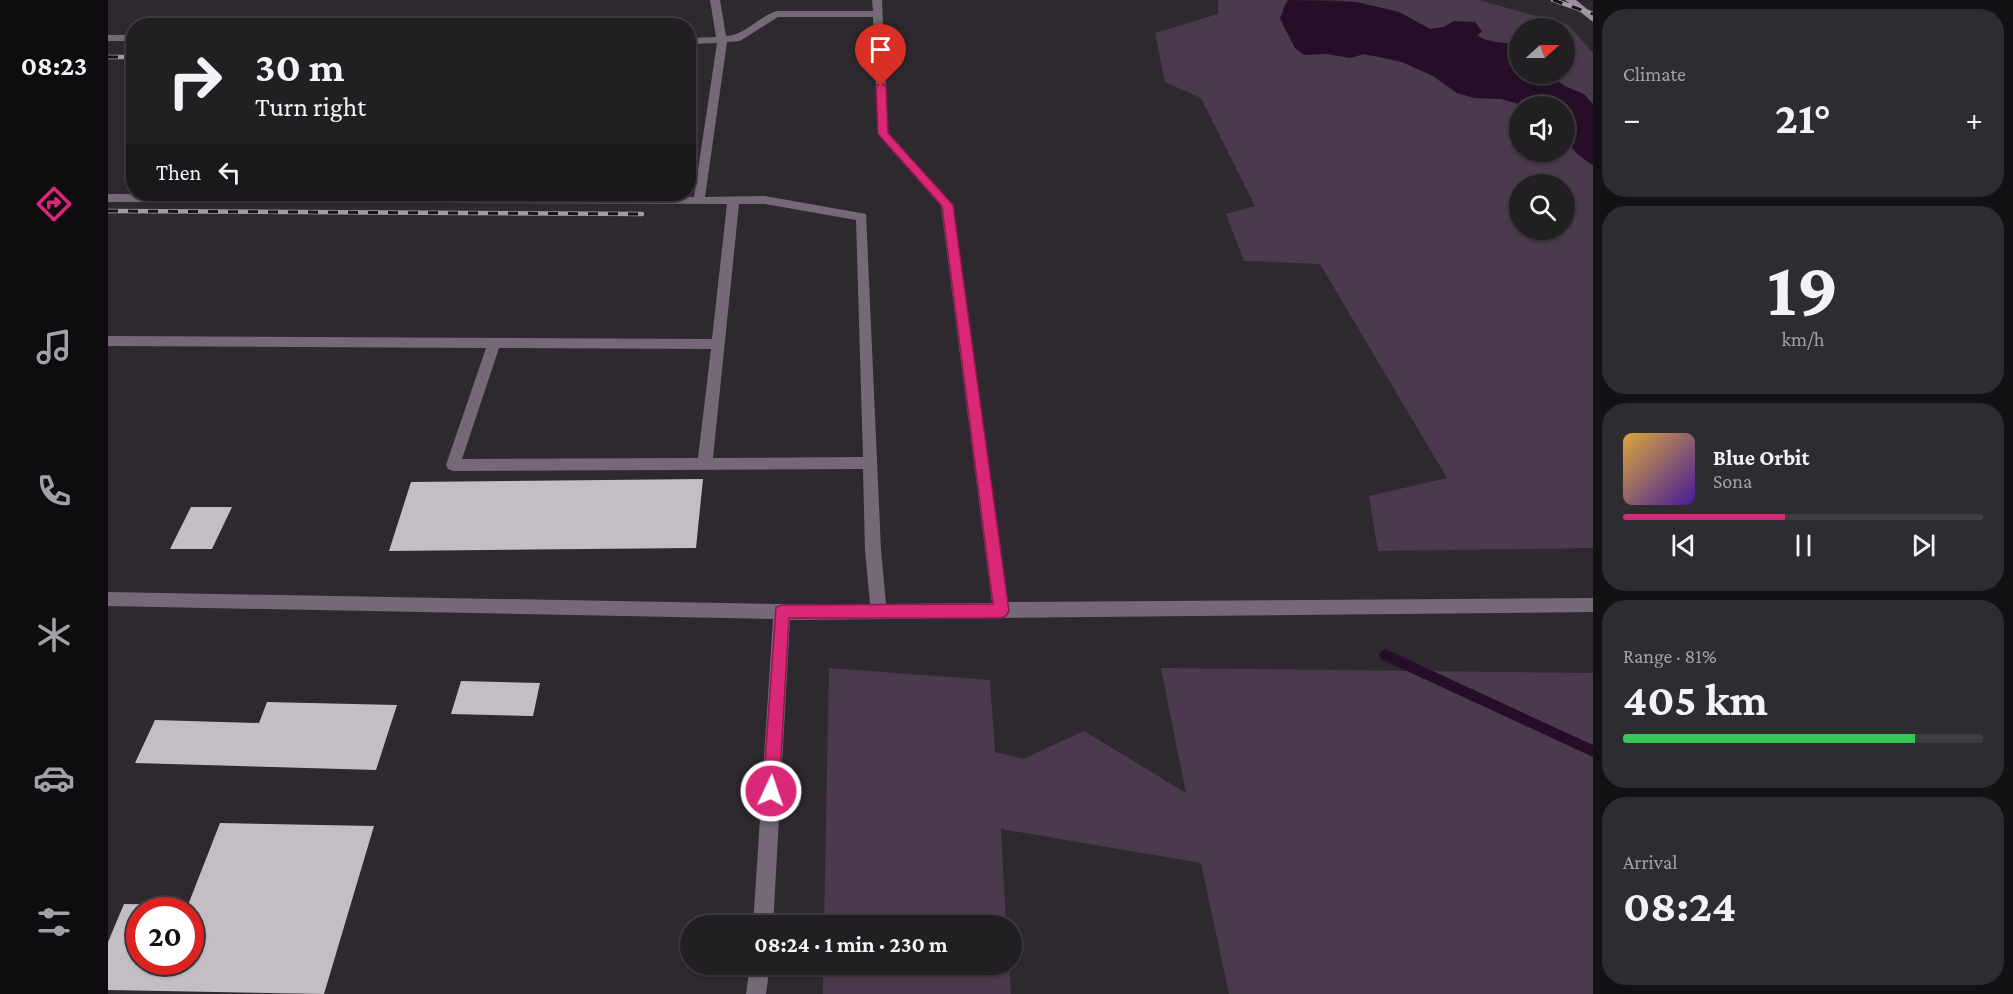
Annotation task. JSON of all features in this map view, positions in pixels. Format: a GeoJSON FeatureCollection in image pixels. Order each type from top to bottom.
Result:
{"type":"FeatureCollection","features":[{"type":"Feature","properties":{"kind":"main road"},"geometry":{"type":"LineString","coordinates":[[1570,0],[1593,19]]}},
{"type":"Feature","properties":{"kind":"lane"},"geometry":{"type":"LineString","coordinates":[[699,201],[722,41],[715,0]]}},
{"type":"Feature","properties":{"kind":"lane"},"geometry":{"type":"LineString","coordinates":[[877,0],[883,134],[947,205],[1001,611]]}},
{"type":"Feature","properties":{"kind":"lane"},"geometry":{"type":"LineString","coordinates":[[696,41],[736,39],[777,14],[878,14]]}},
{"type":"Feature","properties":{"kind":"lane"},"geometry":{"type":"LineString","coordinates":[[108,38],[126,38]]}},
{"type":"Feature","properties":{"kind":"lane"},"geometry":{"type":"LineString","coordinates":[[108,198],[126,198]]}},
{"type":"Feature","properties":{"kind":"lane"},"geometry":{"type":"LineString","coordinates":[[696,201],[765,200],[862,217],[873,550],[879,610]]}},
{"type":"Feature","properties":{"kind":"lane"},"geometry":{"type":"LineString","coordinates":[[705,464],[733,201]]}},
{"type":"Feature","properties":{"kind":"lane"},"geometry":{"type":"LineString","coordinates":[[108,341],[717,344]]}},
{"type":"Feature","properties":{"kind":"lane"},"geometry":{"type":"LineString","coordinates":[[494,343],[453,465],[870,463]]}},
{"type":"Feature","properties":{"kind":"lane"},"geometry":{"type":"LineString","coordinates":[[108,599],[782,612],[1593,605]]}},
{"type":"Feature","properties":{"kind":"lane"},"geometry":{"type":"LineString","coordinates":[[764,915],[782,612]]}},
{"type":"Feature","properties":{"kind":"lane"},"geometry":{"type":"LineString","coordinates":[[756,994],[759,975]]}},
{"type":"Feature","properties":{"kind":"shaded area"},"geometry":{"type":"Polygon","coordinates":[[[1218,0],[1288,0],[1283,8],[1283,25],[1295,48],[1304,54],[1328,54],[1350,58],[1363,54],[1402,62],[1433,76],[1457,93],[1475,98],[1509,101],[1509,162],[1575,162],[1575,151],[1593,165],[1593,548],[1378,551],[1369,496],[1447,478],[1320,264],[1244,261],[1226,214],[1255,206],[1201,98],[1165,82],[1155,33],[1218,14],[1218,0]]]}},
{"type":"Feature","properties":{"kind":"shaded area"},"geometry":{"type":"Polygon","coordinates":[[[1288,0],[1356,2],[1399,12],[1430,29],[1444,27],[1454,21],[1475,22],[1482,31],[1477,36],[1509,44],[1509,84],[1562,84],[1584,94],[1593,104],[1593,165],[1575,151],[1575,96],[1509,96],[1509,101],[1475,98],[1457,93],[1433,76],[1402,62],[1364,54],[1350,58],[1328,54],[1304,55],[1295,48],[1280,18],[1288,0]]]}},
{"type":"Feature","properties":{"kind":"shaded area"},"geometry":{"type":"Polygon","coordinates":[[[1331,0],[1479,0],[1543,18],[1509,18],[1509,44],[1488,42],[1454,21],[1444,27],[1430,29],[1399,12],[1356,2],[1331,0]]]}},
{"type":"Feature","properties":{"kind":"shaded area"},"geometry":{"type":"Polygon","coordinates":[[[1575,33],[1593,53],[1593,104],[1563,84],[1575,84],[1575,33]]]}},
{"type":"Feature","properties":{"kind":"shaded area"},"geometry":{"type":"Polygon","coordinates":[[[829,668],[990,680],[995,752],[1023,759],[1084,731],[1186,793],[1161,668],[1593,673],[1593,994],[1229,994],[1201,863],[1001,829],[1005,915],[824,915],[829,668]]]}},
{"type":"Feature","properties":{"kind":"shaded area"},"geometry":{"type":"Polygon","coordinates":[[[823,975],[1010,975],[1011,994],[823,994],[823,975]]]}},
{"type":"Feature","properties":{"kind":"building"},"geometry":{"type":"Polygon","coordinates":[[[703,479],[696,548],[389,551],[411,482],[703,479]]]}},
{"type":"Feature","properties":{"kind":"building"},"geometry":{"type":"Polygon","coordinates":[[[191,507],[232,507],[212,549],[170,549],[191,507]]]}},
{"type":"Feature","properties":{"kind":"building"},"geometry":{"type":"Polygon","coordinates":[[[461,681],[540,683],[533,716],[451,714],[461,681]]]}},
{"type":"Feature","properties":{"kind":"building"},"geometry":{"type":"Polygon","coordinates":[[[267,702],[397,705],[376,770],[135,763],[155,720],[259,723],[267,702]]]}},
{"type":"Feature","properties":{"kind":"building"},"geometry":{"type":"Polygon","coordinates":[[[220,823],[374,826],[324,994],[108,990],[108,942],[124,904],[126,904],[126,975],[204,975],[204,897],[191,897],[220,823]]]}},
{"type":"Feature","properties":{"kind":"waterway"},"geometry":{"type":"LineString","coordinates":[[1385,655],[1593,751]]}},
{"type":"Feature","properties":{"kind":"railway"},"geometry":{"type":"LineString","coordinates":[[1553,0],[1593,14]]}},
{"type":"Feature","properties":{"kind":"railway"},"geometry":{"type":"LineString","coordinates":[[108,57],[126,57]]}},
{"type":"Feature","properties":{"kind":"railway"},"geometry":{"type":"LineString","coordinates":[[108,211],[642,214]]}},
{"type":"Feature","properties":{"kind":"route"},"geometry":{"type":"LineString","coordinates":[[771,791],[782,612],[1001,611],[947,205],[883,134],[881,86]]}}]}
